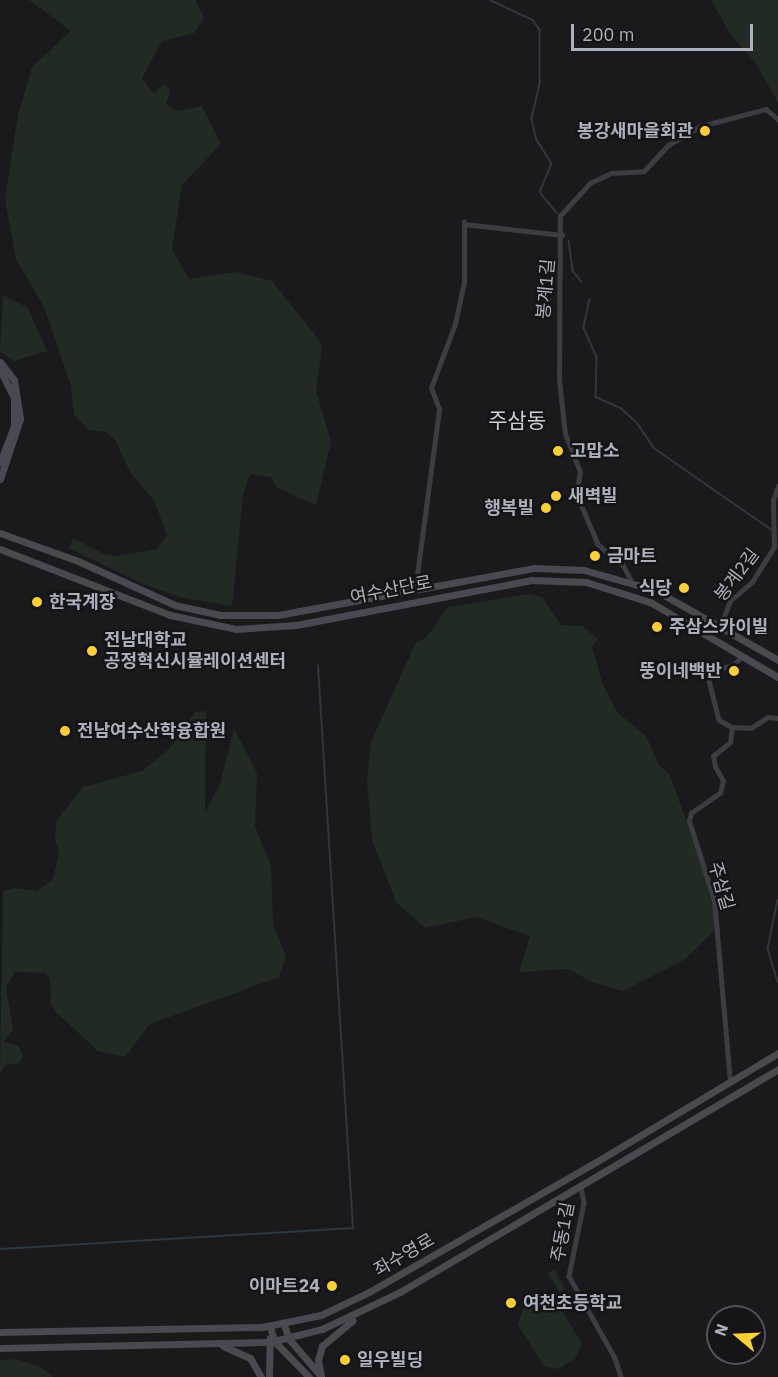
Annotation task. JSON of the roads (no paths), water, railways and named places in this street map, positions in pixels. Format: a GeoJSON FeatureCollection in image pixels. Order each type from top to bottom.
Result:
{"type":"FeatureCollection","features":[{"type":"Feature","properties":{"kind":"street","name":"봉계1길"},"geometry":{"type":"LineString","coordinates":[[631,581],[621,564],[598,545],[576,495],[580,472],[565,434],[556,330],[562,235],[560,216],[595,180],[610,173],[644,171],[668,145],[701,126],[764,110],[778,119]]}},
{"type":"Feature","properties":{"kind":"street","name":"여수산단로"},"geometry":{"type":"LineString","coordinates":[[415,590],[439,408],[431,388],[455,324],[464,282],[464,223],[562,235]]}},
{"type":"Feature","properties":{"kind":"street"},"geometry":{"type":"LineString","coordinates":[[0,362],[14,380],[20,418],[0,479]]}},
{"type":"Feature","properties":{"kind":"street"},"geometry":{"type":"LineString","coordinates":[[0,370],[14,397],[14,426],[0,462]]}},
{"type":"Feature","properties":{"kind":"street","name":"봉계2길"},"geometry":{"type":"LineString","coordinates":[[720,627],[730,601],[754,579],[776,540],[773,500],[778,486]]}},
{"type":"Feature","properties":{"kind":"street","name":"여수산단로"},"geometry":{"type":"LineString","coordinates":[[0,533],[78,561],[175,605],[211,613],[278,615],[543,567],[584,570],[631,581],[778,660]]}},
{"type":"Feature","properties":{"kind":"street","name":"여수산단로"},"geometry":{"type":"LineString","coordinates":[[0,549],[170,615],[236,629],[296,625],[537,579],[586,582],[650,602],[778,677]]}},
{"type":"Feature","properties":{"kind":"street"},"geometry":{"type":"LineString","coordinates":[[627,593],[631,581]]}},
{"type":"Feature","properties":{"kind":"street"},"geometry":{"type":"LineString","coordinates":[[744,655],[734,665],[713,669],[709,678],[719,720],[732,727],[753,728],[768,717],[778,718]]}},
{"type":"Feature","properties":{"kind":"street","name":"주삼길"},"geometry":{"type":"LineString","coordinates":[[730,1082],[714,900],[689,821],[691,813],[720,793],[723,781],[715,767],[713,756],[729,745],[732,727]]}},
{"type":"Feature","properties":{"kind":"street","name":"좌수영로"},"geometry":{"type":"LineString","coordinates":[[0,1332],[270,1327],[321,1315],[369,1292],[778,1053]]}},
{"type":"Feature","properties":{"kind":"street","name":"좌수영로"},"geometry":{"type":"LineString","coordinates":[[0,1348],[218,1344],[273,1342],[289,1339],[364,1312],[581,1187],[778,1069]]}},
{"type":"Feature","properties":{"kind":"street","name":"주동1길"},"geometry":{"type":"LineString","coordinates":[[581,1187],[584,1203],[569,1276],[615,1358],[621,1377]]}},
{"type":"Feature","properties":{"kind":"street"},"geometry":{"type":"LineString","coordinates":[[321,1377],[318,1356],[324,1343],[364,1312]]}},
{"type":"Feature","properties":{"kind":"street"},"geometry":{"type":"LineString","coordinates":[[284,1324],[289,1339],[321,1377]]}},
{"type":"Feature","properties":{"kind":"street"},"geometry":{"type":"LineString","coordinates":[[269,1377],[273,1342],[270,1327]]}},
{"type":"Feature","properties":{"kind":"street"},"geometry":{"type":"LineString","coordinates":[[273,1342],[309,1377]]}},
{"type":"Feature","properties":{"kind":"street"},"geometry":{"type":"LineString","coordinates":[[218,1344],[250,1358],[261,1377]]}},
{"type":"Feature","properties":{"kind":"waterway"},"geometry":{"type":"LineString","coordinates":[[490,0],[533,20],[540,30],[540,84],[532,119],[537,140],[552,164],[540,192],[557,213]]}},
{"type":"Feature","properties":{"kind":"waterway"},"geometry":{"type":"LineString","coordinates":[[569,241],[573,271],[582,282]]}},
{"type":"Feature","properties":{"kind":"waterway"},"geometry":{"type":"LineString","coordinates":[[590,299],[584,328],[597,357],[596,397],[621,408],[638,424],[654,448],[772,530]]}},
{"type":"Feature","properties":{"kind":"waterway"},"geometry":{"type":"LineString","coordinates":[[0,1249],[353,1228],[318,666]]}},
{"type":"Feature","properties":{"kind":"waterway"},"geometry":{"type":"LineString","coordinates":[[778,900],[768,949],[778,981]]}},
{"type":"Feature","properties":{"kind":"place","name":"봉강새마을회관"},"geometry":{"type":"Point","coordinates":[705,131]}},
{"type":"Feature","properties":{"kind":"place","name":"고맙소"},"geometry":{"type":"Point","coordinates":[558,451]}},
{"type":"Feature","properties":{"kind":"place","name":"새벽빌"},"geometry":{"type":"Point","coordinates":[556,496]}},
{"type":"Feature","properties":{"kind":"place","name":"행복빌"},"geometry":{"type":"Point","coordinates":[546,508]}},
{"type":"Feature","properties":{"kind":"place","name":"금마트"},"geometry":{"type":"Point","coordinates":[595,556]}},
{"type":"Feature","properties":{"kind":"place","name":"식당"},"geometry":{"type":"Point","coordinates":[684,588]}},
{"type":"Feature","properties":{"kind":"place","name":"한국계장"},"geometry":{"type":"Point","coordinates":[37,602]}},
{"type":"Feature","properties":{"kind":"place","name":"주삼스카이빌"},"geometry":{"type":"Point","coordinates":[657,627]}},
{"type":"Feature","properties":{"kind":"place","name":"전남대학교 공정혁신시뮬레이션센터"},"geometry":{"type":"Point","coordinates":[92,651]}},
{"type":"Feature","properties":{"kind":"place","name":"뚱이네백반"},"geometry":{"type":"Point","coordinates":[734,671]}},
{"type":"Feature","properties":{"kind":"place","name":"전남여수산학융합원"},"geometry":{"type":"Point","coordinates":[65,731]}},
{"type":"Feature","properties":{"kind":"place","name":"이마트24"},"geometry":{"type":"Point","coordinates":[332,1286]}},
{"type":"Feature","properties":{"kind":"place","name":"여천초등학교"},"geometry":{"type":"Point","coordinates":[511,1303]}},
{"type":"Feature","properties":{"kind":"place","name":"일우빌딩"},"geometry":{"type":"Point","coordinates":[345,1360]}},
{"type":"Feature","properties":{"kind":"district","name":"주삼동"},"geometry":{"type":"Point","coordinates":[517,420]}}]}
